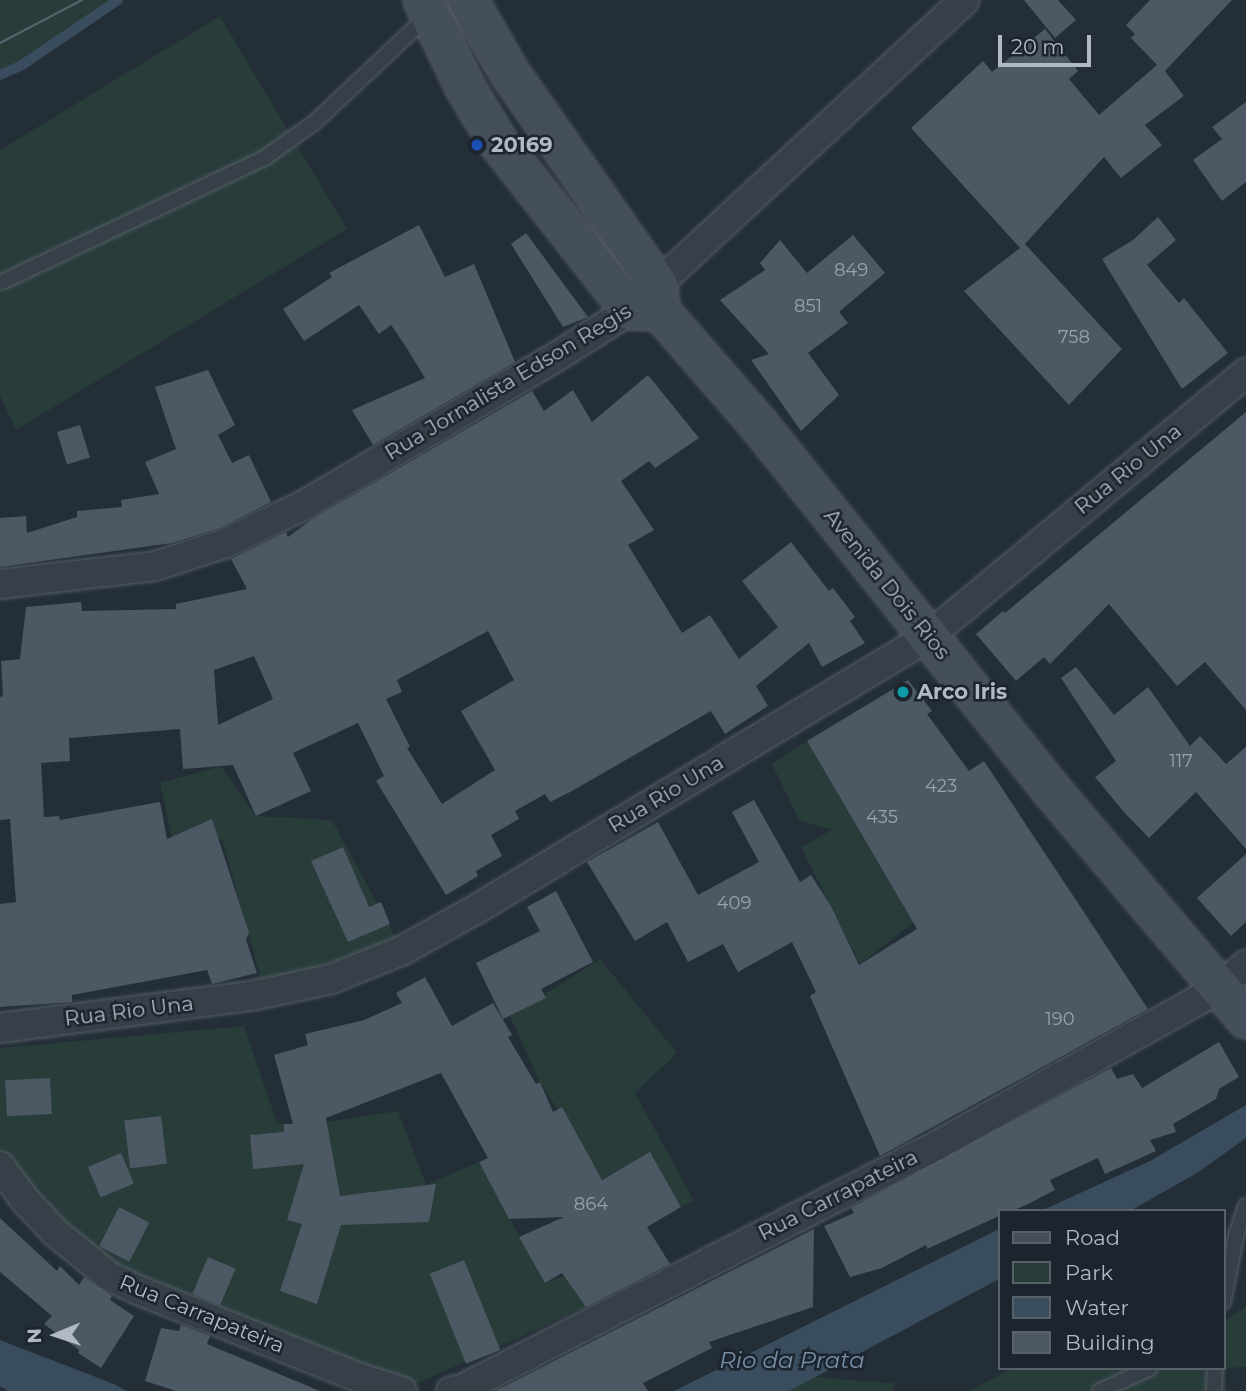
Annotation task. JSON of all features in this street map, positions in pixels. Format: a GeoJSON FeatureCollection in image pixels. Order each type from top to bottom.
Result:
{"type":"FeatureCollection","features":[{"type":"Feature","properties":{"kind":"main road"},"geometry":{"type":"LineString","coordinates":[[468,0],[649,302]]}},
{"type":"Feature","properties":{"kind":"main road"},"geometry":{"type":"LineString","coordinates":[[426,7],[466,89],[498,142],[649,302]]}},
{"type":"Feature","properties":{"kind":"main road","name":"Avenida Dois Rios"},"geometry":{"type":"LineString","coordinates":[[649,302],[759,425],[1053,792],[1232,977],[1246,1019]]}},
{"type":"Feature","properties":{"kind":"street","name":"Rua Jornalista Edson Regis"},"geometry":{"type":"LineString","coordinates":[[0,584],[155,566],[226,544],[302,506],[649,302],[897,60],[965,0]]}},
{"type":"Feature","properties":{"kind":"street","name":"Rua Rio Una"},"geometry":{"type":"LineString","coordinates":[[0,1028],[251,996],[331,979],[403,950],[475,910],[929,636],[1246,373]]}},
{"type":"Feature","properties":{"kind":"street","name":"Rua Carrapateira"},"geometry":{"type":"LineString","coordinates":[[451,1391],[462,1389],[936,1146],[1232,977]]}},
{"type":"Feature","properties":{"kind":"street","name":"Rua Carrapateira"},"geometry":{"type":"LineString","coordinates":[[0,1166],[25,1200],[56,1233],[108,1276],[298,1353],[402,1391]]}},
{"type":"Feature","properties":{"kind":"lane"},"geometry":{"type":"LineString","coordinates":[[2,282],[266,157],[315,122],[426,7]]}},
{"type":"Feature","properties":{"kind":"lane"},"geometry":{"type":"LineString","coordinates":[[1225,1291],[1237,1232],[1246,1206]]}},
{"type":"Feature","properties":{"kind":"lane"},"geometry":{"type":"LineString","coordinates":[[1100,1391],[1146,1370]]}},
{"type":"Feature","properties":{"kind":"lane"},"geometry":{"type":"LineString","coordinates":[[1214,1391],[1215,1370]]}},
{"type":"Feature","properties":{"kind":"green space"},"geometry":{"type":"Polygon","coordinates":[[[0,0],[118,0],[22,65],[0,75],[0,0]]]}},
{"type":"Feature","properties":{"kind":"green space"},"geometry":{"type":"Polygon","coordinates":[[[220,16],[347,229],[16,430],[0,396],[0,150],[220,16]]]}},
{"type":"Feature","properties":{"kind":"green space"},"geometry":{"type":"Polygon","coordinates":[[[807,741],[913,923],[860,964],[801,847],[832,830],[799,820],[772,764],[807,741]]]}},
{"type":"Feature","properties":{"kind":"green space"},"geometry":{"type":"Polygon","coordinates":[[[221,766],[256,816],[332,820],[398,942],[262,983],[222,839],[176,855],[160,783],[221,766]]]}},
{"type":"Feature","properties":{"kind":"green space"},"geometry":{"type":"Polygon","coordinates":[[[600,959],[677,1053],[635,1093],[694,1201],[681,1207],[650,1153],[602,1179],[540,1082],[510,1016],[600,959]]]}},
{"type":"Feature","properties":{"kind":"green space"},"geometry":{"type":"Polygon","coordinates":[[[244,1026],[277,1123],[307,1125],[398,1111],[426,1185],[479,1162],[545,1283],[592,1266],[604,1299],[414,1385],[117,1269],[60,1222],[4,1159],[0,1150],[0,1048],[244,1026]]]}},
{"type":"Feature","properties":{"kind":"green space"},"geometry":{"type":"Polygon","coordinates":[[[1246,1307],[1246,1367],[1225,1368],[1225,1321],[1246,1307]]]}},
{"type":"Feature","properties":{"kind":"green space"},"geometry":{"type":"Polygon","coordinates":[[[1225,1368],[1226,1391],[969,1391],[1009,1370],[1225,1368]]]}},
{"type":"Feature","properties":{"kind":"green space"},"geometry":{"type":"Polygon","coordinates":[[[813,1377],[893,1383],[894,1391],[789,1391],[813,1377]]]}},
{"type":"Feature","properties":{"kind":"water"},"geometry":{"type":"Polygon","coordinates":[[[1246,1105],[1246,1138],[1197,1173],[1134,1209],[1045,1209],[1150,1161],[1246,1105]]]}},
{"type":"Feature","properties":{"kind":"water","name":"Rio da Prata"},"geometry":{"type":"Polygon","coordinates":[[[998,1229],[998,1280],[789,1391],[674,1391],[998,1229]]]}},
{"type":"Feature","properties":{"kind":"water"},"geometry":{"type":"Polygon","coordinates":[[[0,1340],[127,1391],[8,1391],[0,1386],[0,1340]]]}},
{"type":"Feature","properties":{"kind":"building"},"geometry":{"type":"Polygon","coordinates":[[[1024,0],[1058,0],[1076,20],[1055,38],[1024,0]]]}},
{"type":"Feature","properties":{"kind":"building"},"geometry":{"type":"Polygon","coordinates":[[[1150,0],[1232,0],[1165,71],[1184,96],[1145,125],[1162,145],[1121,178],[1104,157],[1025,244],[1122,349],[1069,405],[964,291],[1020,248],[911,128],[983,61],[992,72],[1045,29],[1078,71],[1069,79],[1099,115],[1157,65],[1131,38],[1135,34],[1126,25],[1150,0]]]}},
{"type":"Feature","properties":{"kind":"building"},"geometry":{"type":"Polygon","coordinates":[[[1246,102],[1246,182],[1222,201],[1193,160],[1222,139],[1212,127],[1246,102]]]}},
{"type":"Feature","properties":{"kind":"building"},"geometry":{"type":"Polygon","coordinates":[[[1158,217],[1176,240],[1147,265],[1179,303],[1184,298],[1228,353],[1182,389],[1102,259],[1133,240],[1158,217]]]}},
{"type":"Feature","properties":{"kind":"building"},"geometry":{"type":"Polygon","coordinates":[[[419,225],[445,277],[474,264],[515,362],[373,445],[352,410],[425,378],[406,347],[391,325],[379,334],[359,305],[304,341],[283,309],[332,277],[329,273],[419,225]]]}},
{"type":"Feature","properties":{"kind":"building"},"geometry":{"type":"Polygon","coordinates":[[[526,233],[588,317],[563,327],[511,244],[526,233]]]}},
{"type":"Feature","properties":{"kind":"building"},"geometry":{"type":"Polygon","coordinates":[[[853,235],[885,273],[839,312],[848,323],[808,353],[839,395],[801,431],[751,360],[769,354],[720,300],[765,270],[760,263],[780,240],[807,273],[853,235]]]}},
{"type":"Feature","properties":{"kind":"building"},"geometry":{"type":"Polygon","coordinates":[[[208,370],[235,425],[218,435],[232,463],[249,455],[271,502],[220,528],[172,543],[0,567],[0,518],[26,516],[27,533],[77,517],[77,511],[122,507],[121,500],[159,494],[145,462],[176,449],[155,387],[208,370]]]}},
{"type":"Feature","properties":{"kind":"building"},"geometry":{"type":"Polygon","coordinates":[[[648,375],[699,438],[655,468],[649,461],[621,481],[654,530],[628,545],[682,633],[710,615],[739,659],[778,627],[742,581],[791,542],[829,591],[833,588],[855,617],[850,621],[865,643],[822,667],[809,643],[756,686],[768,706],[725,734],[711,711],[572,791],[550,802],[545,794],[515,811],[519,819],[491,835],[502,856],[476,871],[478,876],[446,895],[376,781],[384,776],[358,723],[293,753],[311,791],[256,816],[233,765],[183,769],[180,729],[69,738],[70,761],[41,763],[44,817],[59,816],[60,820],[160,802],[167,839],[212,819],[249,933],[246,940],[257,973],[212,984],[207,970],[72,995],[72,1002],[0,1007],[0,904],[16,902],[10,819],[0,820],[0,697],[3,696],[1,661],[20,659],[26,607],[81,602],[82,611],[176,609],[176,604],[247,589],[231,559],[286,532],[288,537],[312,519],[532,391],[544,411],[573,390],[592,422],[648,375]],[[488,631],[397,680],[402,692],[386,699],[410,747],[407,748],[442,804],[495,770],[461,711],[514,680],[488,631]],[[254,656],[214,670],[218,725],[273,699],[254,656]]]}},
{"type":"Feature","properties":{"kind":"building"},"geometry":{"type":"Polygon","coordinates":[[[1246,412],[1246,710],[1205,662],[1177,686],[1109,604],[1050,664],[1044,657],[1016,681],[976,634],[1003,611],[1005,613],[1246,412]]]}},
{"type":"Feature","properties":{"kind":"building"},"geometry":{"type":"Polygon","coordinates":[[[80,425],[90,458],[67,465],[57,432],[80,425]]]}},
{"type":"Feature","properties":{"kind":"building"},"geometry":{"type":"Polygon","coordinates":[[[1076,667],[1114,715],[1148,687],[1190,746],[1200,736],[1226,764],[1246,747],[1246,849],[1196,792],[1149,838],[1123,811],[1095,777],[1116,761],[1061,678],[1076,667]]]}},
{"type":"Feature","properties":{"kind":"building"},"geometry":{"type":"Polygon","coordinates":[[[908,680],[932,711],[927,714],[969,771],[984,761],[1148,1009],[880,1156],[810,996],[816,992],[792,942],[738,972],[723,944],[688,962],[667,922],[635,941],[587,862],[658,822],[698,895],[759,862],[732,812],[754,800],[800,882],[811,875],[831,906],[859,965],[917,929],[807,741],[908,680]]]}},
{"type":"Feature","properties":{"kind":"building"},"geometry":{"type":"Polygon","coordinates":[[[343,847],[369,907],[381,902],[390,924],[348,942],[311,861],[343,847]]]}},
{"type":"Feature","properties":{"kind":"building"},"geometry":{"type":"Polygon","coordinates":[[[1246,854],[1246,922],[1231,936],[1197,898],[1246,854]]]}},
{"type":"Feature","properties":{"kind":"building"},"geometry":{"type":"Polygon","coordinates":[[[556,891],[593,962],[541,989],[546,998],[503,1019],[476,963],[540,931],[527,907],[556,891]]]}},
{"type":"Feature","properties":{"kind":"building"},"geometry":{"type":"Polygon","coordinates":[[[425,977],[452,1026],[493,1003],[512,1035],[508,1037],[536,1084],[540,1082],[553,1112],[562,1107],[602,1180],[650,1152],[681,1207],[647,1227],[670,1264],[586,1307],[562,1273],[545,1283],[519,1237],[564,1217],[509,1219],[479,1162],[488,1158],[441,1073],[326,1118],[340,1196],[436,1184],[429,1222],[341,1225],[317,1304],[280,1291],[302,1224],[287,1220],[304,1164],[253,1169],[250,1135],[284,1132],[284,1124],[293,1124],[274,1055],[308,1045],[305,1034],[364,1020],[402,1003],[396,993],[425,977]]]}},
{"type":"Feature","properties":{"kind":"building"},"geometry":{"type":"Polygon","coordinates":[[[1219,1042],[1239,1077],[1219,1089],[1216,1099],[1173,1124],[1176,1132],[1150,1140],[1156,1151],[1105,1174],[1098,1158],[1050,1180],[1055,1190],[1030,1203],[1016,1209],[998,1209],[998,1216],[927,1249],[926,1245],[882,1268],[850,1277],[824,1226],[854,1213],[851,1208],[1111,1068],[1117,1079],[1133,1074],[1142,1088],[1219,1042]]]}},
{"type":"Feature","properties":{"kind":"building"},"geometry":{"type":"Polygon","coordinates":[[[50,1078],[52,1114],[7,1116],[5,1080],[50,1078]]]}},
{"type":"Feature","properties":{"kind":"building"},"geometry":{"type":"Polygon","coordinates":[[[161,1116],[167,1164],[130,1168],[124,1121],[161,1116]]]}},
{"type":"Feature","properties":{"kind":"building"},"geometry":{"type":"Polygon","coordinates":[[[121,1153],[134,1183],[101,1197],[88,1167],[121,1153]]]}},
{"type":"Feature","properties":{"kind":"building"},"geometry":{"type":"Polygon","coordinates":[[[119,1207],[149,1222],[129,1262],[99,1246],[119,1207]]]}},
{"type":"Feature","properties":{"kind":"building"},"geometry":{"type":"Polygon","coordinates":[[[0,1218],[57,1271],[60,1266],[79,1285],[84,1277],[112,1296],[110,1300],[134,1316],[101,1368],[78,1353],[79,1350],[44,1324],[52,1316],[0,1272],[0,1218]]]}},
{"type":"Feature","properties":{"kind":"building"},"geometry":{"type":"Polygon","coordinates":[[[814,1229],[813,1307],[709,1342],[712,1348],[643,1383],[648,1391],[495,1391],[814,1229]]]}},
{"type":"Feature","properties":{"kind":"building"},"geometry":{"type":"Polygon","coordinates":[[[208,1257],[236,1269],[220,1306],[192,1294],[208,1257]]]}},
{"type":"Feature","properties":{"kind":"building"},"geometry":{"type":"Polygon","coordinates":[[[464,1260],[500,1350],[466,1364],[430,1274],[464,1260]]]}},
{"type":"Feature","properties":{"kind":"building"},"geometry":{"type":"Polygon","coordinates":[[[181,1325],[210,1336],[207,1344],[320,1391],[176,1391],[145,1381],[161,1328],[179,1331],[181,1325]]]}},
{"type":"Feature","properties":{"kind":"waterway"},"geometry":{"type":"LineString","coordinates":[[0,75],[22,65],[118,0]]}},
{"type":"Feature","properties":{"kind":"tram line"},"geometry":{"type":"LineString","coordinates":[[0,43],[82,0]]}},
{"type":"Feature","properties":{"kind":"place","name":"20169"},"geometry":{"type":"Point","coordinates":[477,145]}},
{"type":"Feature","properties":{"kind":"place","name":"Arco Iris"},"geometry":{"type":"Point","coordinates":[903,692]}}]}
